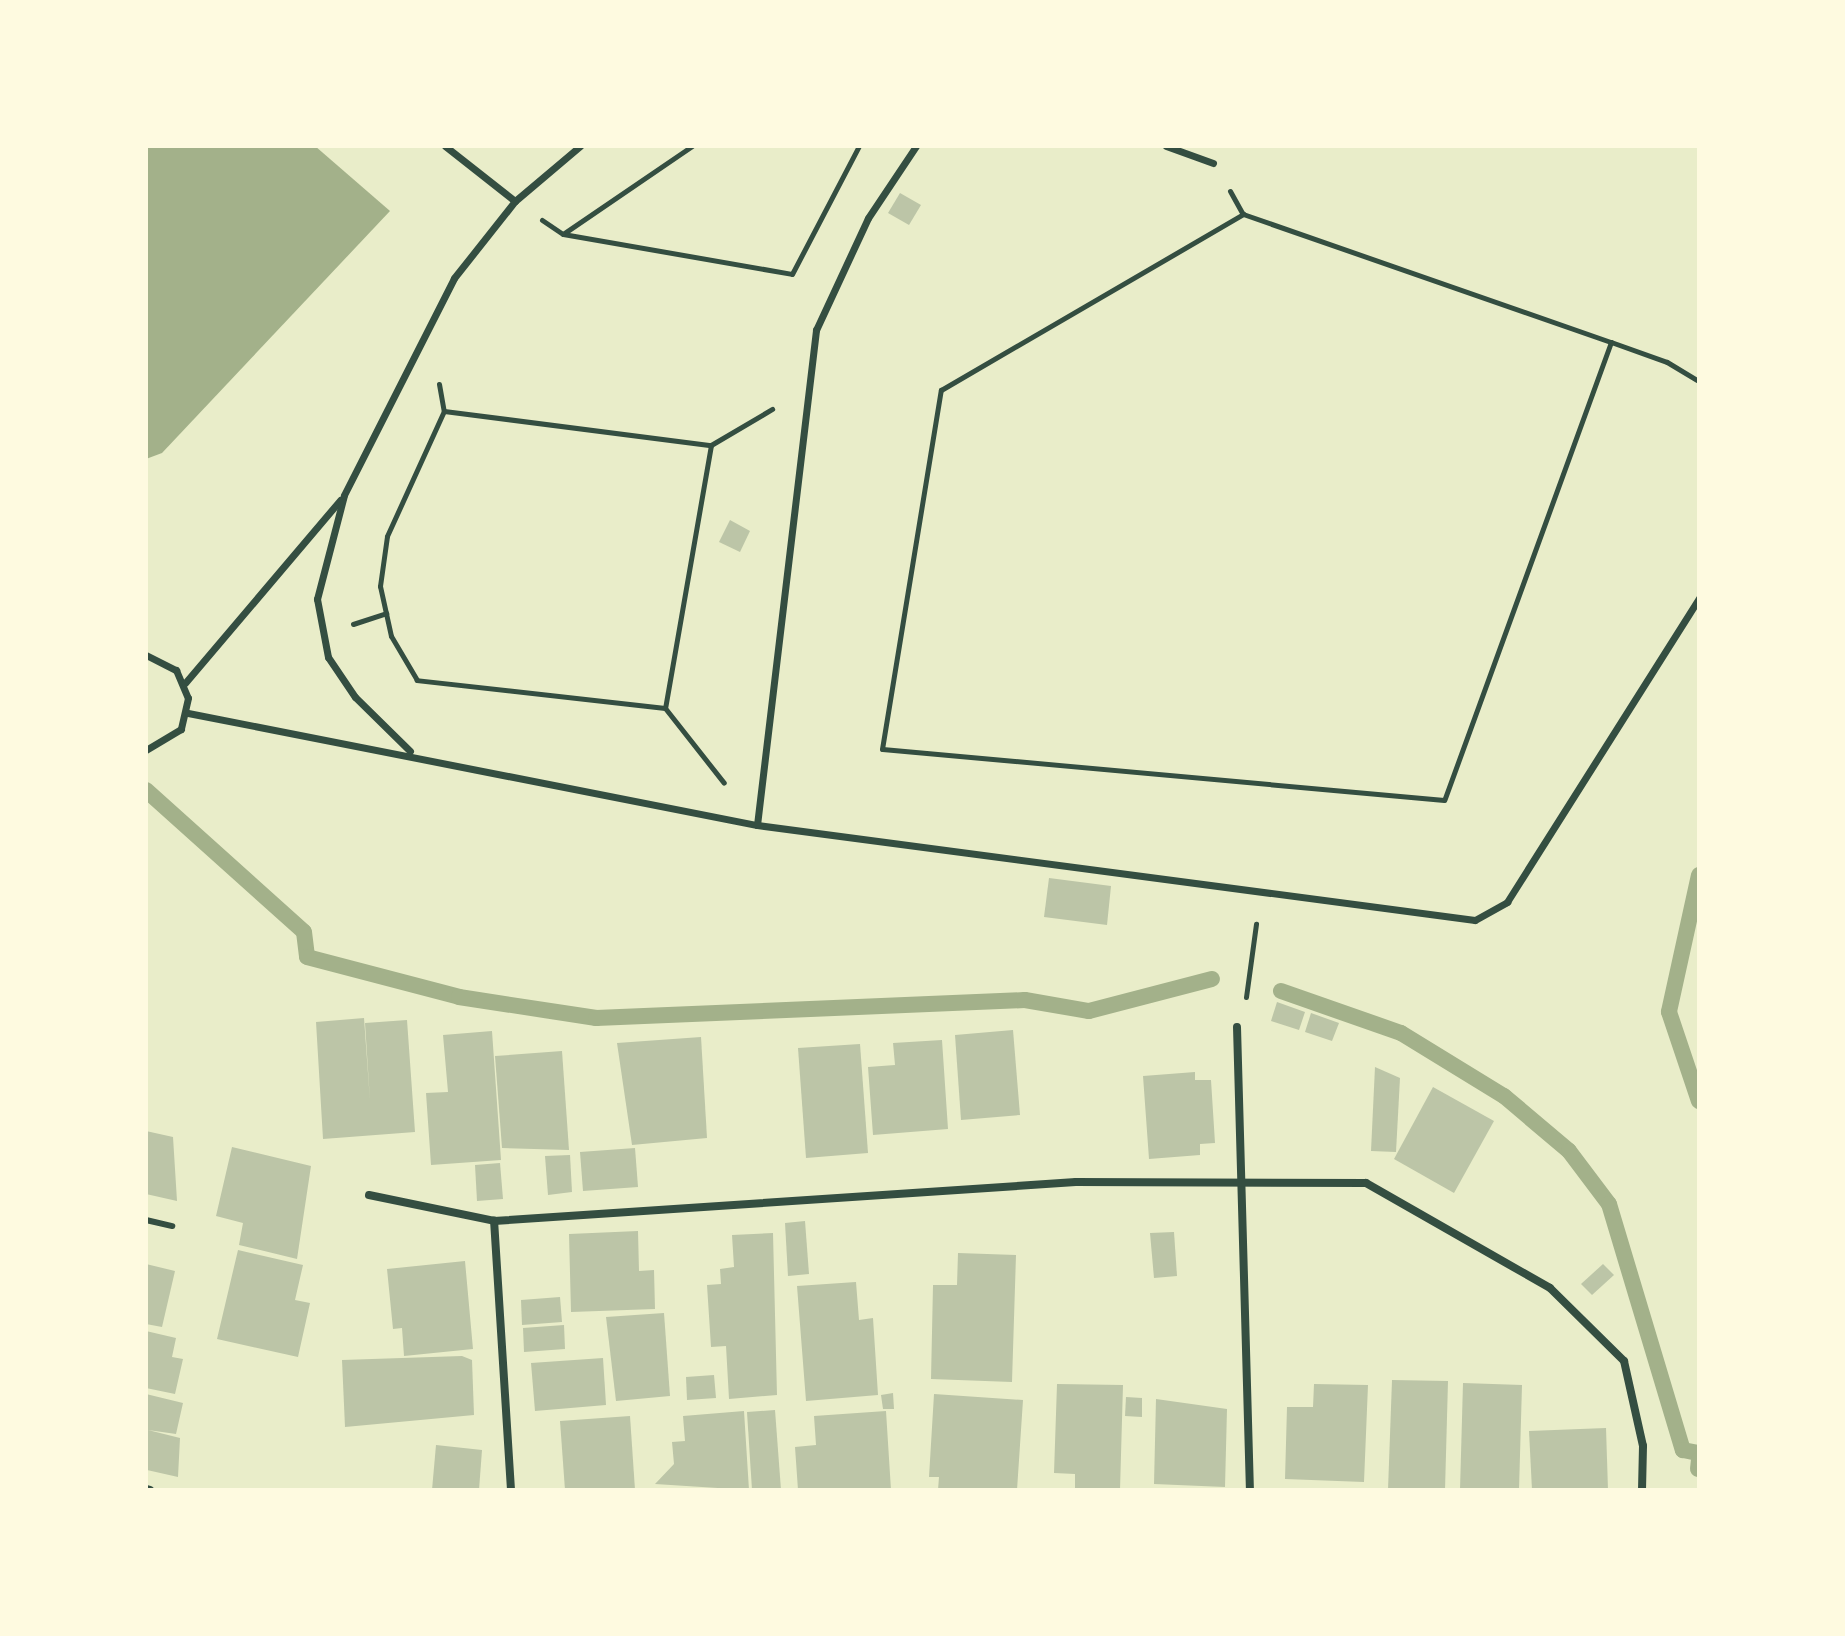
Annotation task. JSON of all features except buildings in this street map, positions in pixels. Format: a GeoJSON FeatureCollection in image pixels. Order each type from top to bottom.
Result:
{"type":"FeatureCollection","features":[{"type":"Feature","properties":{"kind":"street"},"geometry":{"type":"LineString","coordinates":[[445,146],[515,201]]}},
{"type":"Feature","properties":{"kind":"street"},"geometry":{"type":"LineString","coordinates":[[411,752],[355,697],[328,657],[317,599],[344,495],[454,278],[515,201],[580,146]]}},
{"type":"Feature","properties":{"kind":"street"},"geometry":{"type":"LineString","coordinates":[[757,825],[816,330],[868,218],[916,146]]}},
{"type":"Feature","properties":{"kind":"street"},"geometry":{"type":"LineString","coordinates":[[1166,146],[1213,163]]}},
{"type":"Feature","properties":{"kind":"street"},"geometry":{"type":"LineString","coordinates":[[185,683],[344,495]]}},
{"type":"Feature","properties":{"kind":"street"},"geometry":{"type":"LineString","coordinates":[[188,713],[411,752],[757,825],[1475,920],[1507,902],[1699,598]]}},
{"type":"Feature","properties":{"kind":"street"},"geometry":{"type":"LineString","coordinates":[[146,655],[164,660],[185,683],[188,713],[170,741],[146,750]]}},
{"type":"Feature","properties":{"kind":"street"},"geometry":{"type":"LineString","coordinates":[[1237,1027],[1245,1183],[1250,1490]]}},
{"type":"Feature","properties":{"kind":"street"},"geometry":{"type":"LineString","coordinates":[[369,1195],[494,1221],[1076,1182],[1366,1183],[1550,1288],[1624,1361],[1643,1446],[1642,1490]]}},
{"type":"Feature","properties":{"kind":"street"},"geometry":{"type":"LineString","coordinates":[[494,1221],[511,1490]]}},
{"type":"Feature","properties":{"kind":"lane"},"geometry":{"type":"LineString","coordinates":[[146,1220],[172,1226]]}},
{"type":"Feature","properties":{"kind":"path"},"geometry":{"type":"LineString","coordinates":[[692,146],[563,234],[792,274],[859,146]]}},
{"type":"Feature","properties":{"kind":"path"},"geometry":{"type":"LineString","coordinates":[[1611,342],[1444,800],[882,749],[941,390],[1243,214],[1611,342],[1699,381]]}},
{"type":"Feature","properties":{"kind":"path"},"geometry":{"type":"LineString","coordinates":[[757,825],[665,708],[417,680],[386,613],[380,586],[387,536],[444,411],[711,445],[810,386]]}},
{"type":"Feature","properties":{"kind":"path"},"geometry":{"type":"LineString","coordinates":[[665,708],[711,445]]}},
{"type":"Feature","properties":{"kind":"path"},"geometry":{"type":"LineString","coordinates":[[1237,1027],[1260,891]]}},
{"type":"Feature","properties":{"kind":"path"},"geometry":{"type":"LineString","coordinates":[[1699,958],[1699,1003]]}},
{"type":"Feature","properties":{"kind":"shaded area"},"geometry":{"type":"Polygon","coordinates":[[[146,146],[315,146],[390,211],[162,453],[146,459],[146,146]]]}},
{"type":"Feature","properties":{"kind":"waterway"},"geometry":{"type":"LineString","coordinates":[[146,790],[304,932],[307,957],[459,997],[596,1018],[1025,1000],[1089,1011],[1212,979]]}},
{"type":"Feature","properties":{"kind":"waterway"},"geometry":{"type":"LineString","coordinates":[[1699,875],[1669,1012],[1699,1101]]}},
{"type":"Feature","properties":{"kind":"waterway"},"geometry":{"type":"LineString","coordinates":[[1281,991],[1401,1033],[1504,1096],[1569,1151],[1609,1204],[1683,1450],[1699,1453]]}},
{"type":"Feature","properties":{"kind":"waterway"},"geometry":{"type":"LineString","coordinates":[[1698,1469],[1699,1460]]}}]}
